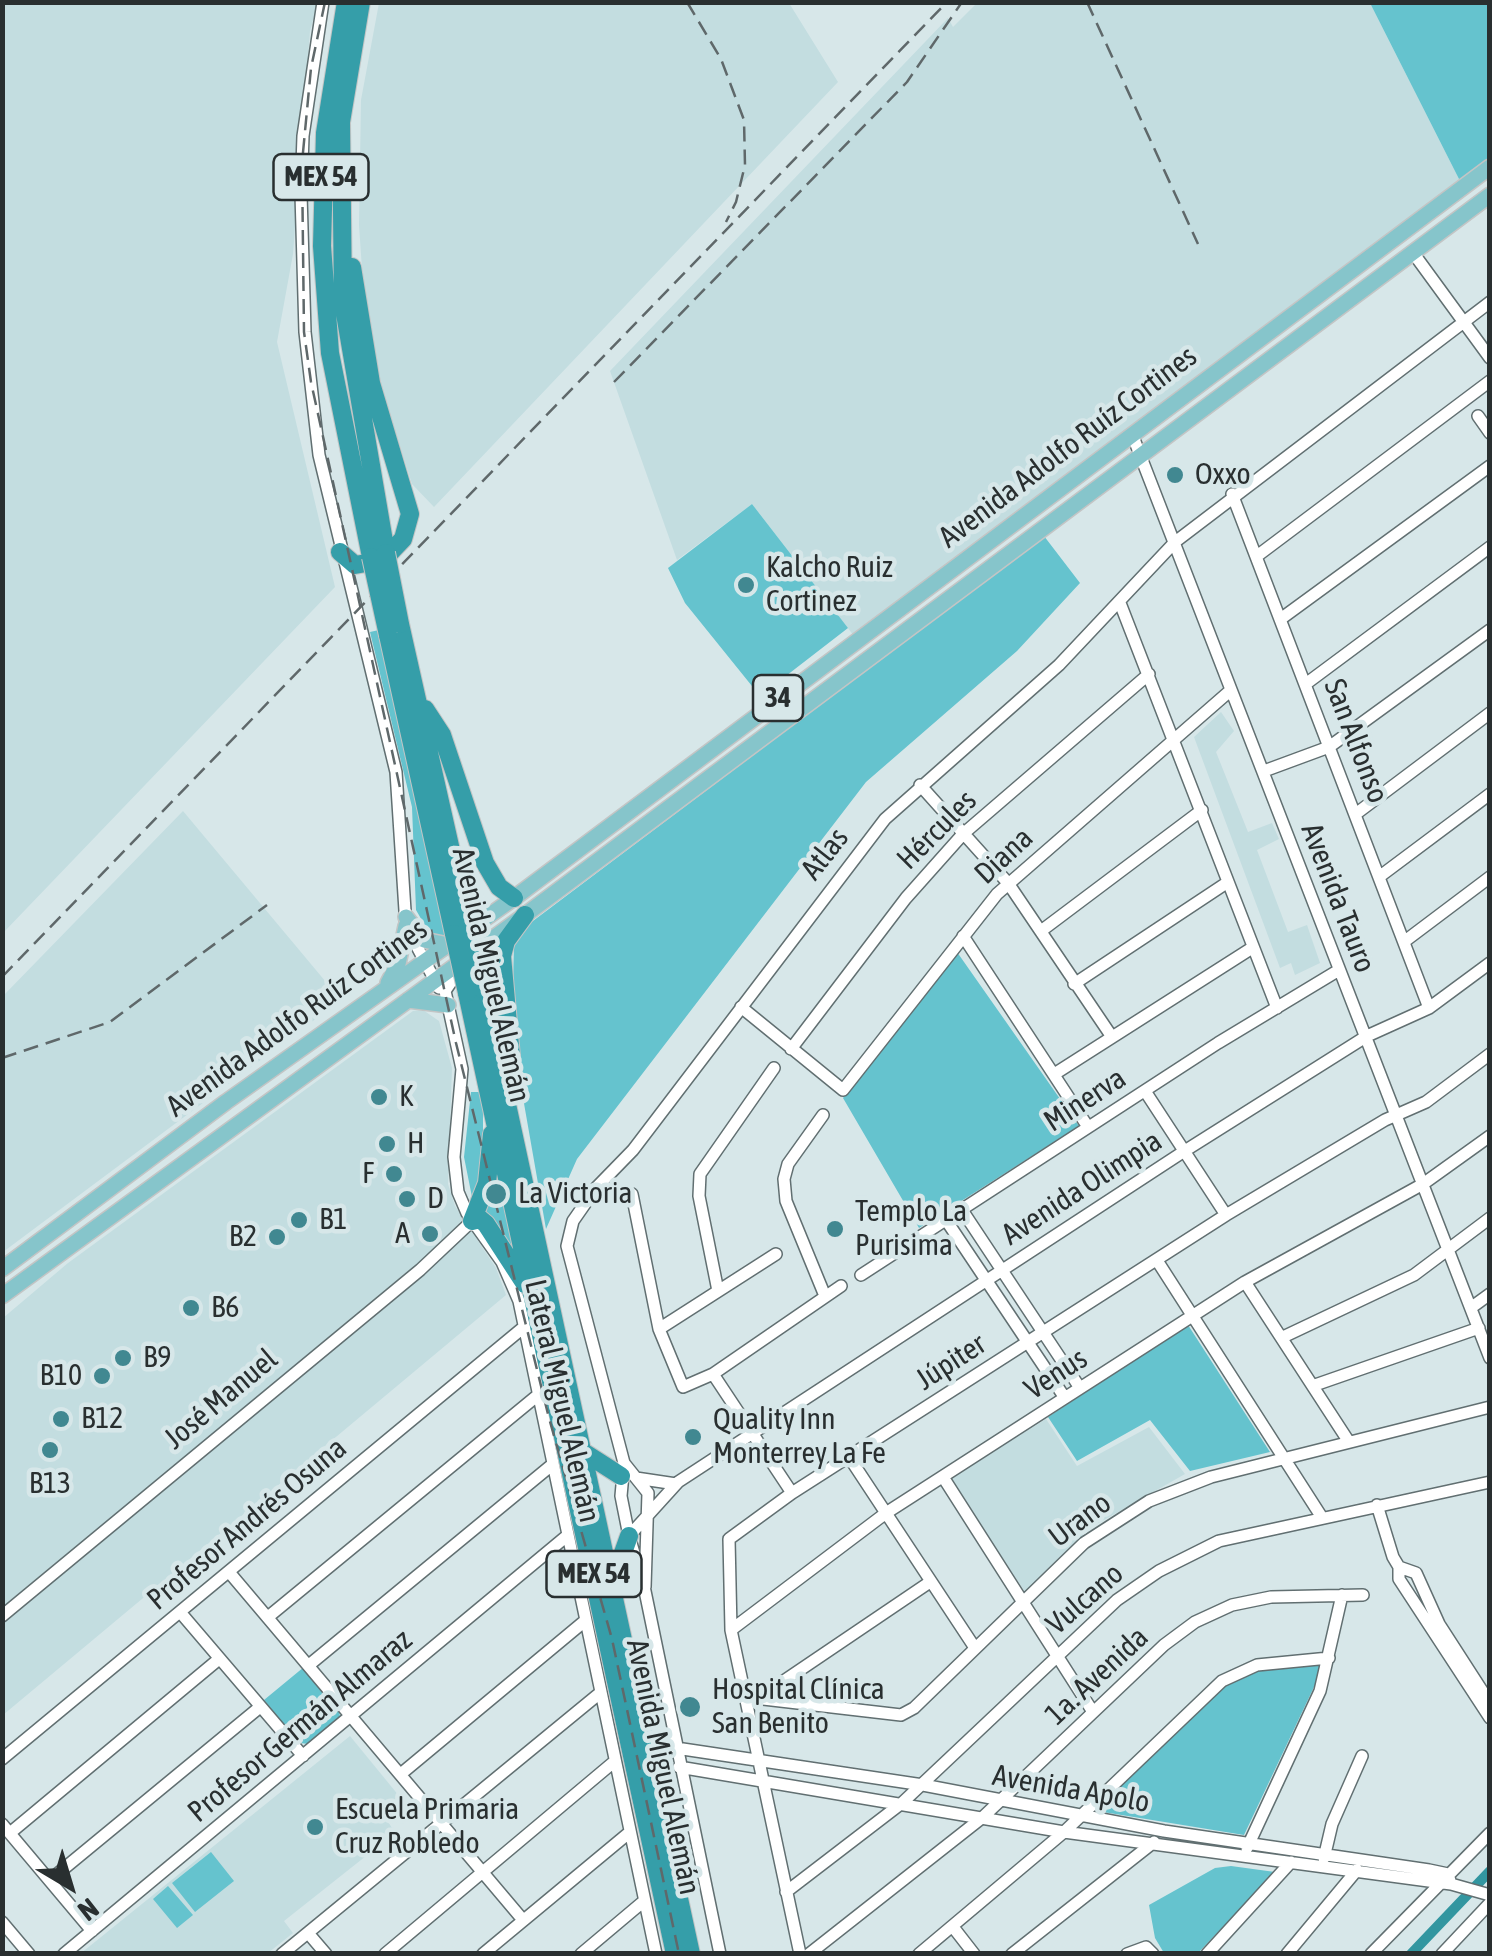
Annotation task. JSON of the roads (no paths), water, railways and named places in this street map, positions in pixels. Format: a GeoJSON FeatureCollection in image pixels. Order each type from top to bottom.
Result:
{"type":"FeatureCollection","features":[{"type":"Feature","properties":{"kind":"highway","name":"Avenida Miguel Alemán"},"geometry":{"type":"LineString","coordinates":[[346,2],[325,133],[322,246],[330,352],[379,555],[457,935],[505,1085],[691,1954]]}},
{"type":"Feature","properties":{"kind":"highway","name":"Avenida Miguel Alemán"},"geometry":{"type":"LineString","coordinates":[[361,2],[341,122],[340,194],[348,350],[379,555]]}},
{"type":"Feature","properties":{"kind":"highway"},"geometry":{"type":"LineString","coordinates":[[340,194],[371,383],[410,514],[402,539],[383,560],[355,564],[340,552]]}},
{"type":"Feature","properties":{"kind":"highway","name":"Avenida Miguel Alemán"},"geometry":{"type":"LineString","coordinates":[[394,630],[419,700],[457,935]]}},
{"type":"Feature","properties":{"kind":"highway"},"geometry":{"type":"LineString","coordinates":[[419,700],[442,735],[484,863],[500,887],[514,898]]}},
{"type":"Feature","properties":{"kind":"highway"},"geometry":{"type":"LineString","coordinates":[[505,1085],[511,1057],[502,968],[506,941],[526,915]]}},
{"type":"Feature","properties":{"kind":"highway","name":"Avenida Miguel Alemán"},"geometry":{"type":"LineString","coordinates":[[474,991],[493,1108],[675,1954]]}},
{"type":"Feature","properties":{"kind":"highway"},"geometry":{"type":"LineString","coordinates":[[472,1222],[486,1183],[493,1108]]}},
{"type":"Feature","properties":{"kind":"highway"},"geometry":{"type":"LineString","coordinates":[[472,1222],[481,1219],[490,1228],[537,1308]]}},
{"type":"Feature","properties":{"kind":"highway"},"geometry":{"type":"LineString","coordinates":[[585,1453],[628,1472]]}},
{"type":"Feature","properties":{"kind":"highway"},"geometry":{"type":"LineString","coordinates":[[612,1583],[629,1536]]}},
{"type":"Feature","properties":{"kind":"main road","name":"Avenida Adolfo Ruíz Cortines"},"geometry":{"type":"LineString","coordinates":[[2,1268],[457,935],[514,898],[1490,166]]}},
{"type":"Feature","properties":{"kind":"main road","name":"Avenida Adolfo Ruíz Cortines"},"geometry":{"type":"LineString","coordinates":[[2,1296],[526,915],[1490,196]]}},
{"type":"Feature","properties":{"kind":"main road"},"geometry":{"type":"LineString","coordinates":[[406,921],[424,940],[457,935]]}},
{"type":"Feature","properties":{"kind":"main road"},"geometry":{"type":"LineString","coordinates":[[383,990],[398,964],[406,921]]}},
{"type":"Feature","properties":{"kind":"main road"},"geometry":{"type":"LineString","coordinates":[[404,1002],[448,1005]]}},
{"type":"Feature","properties":{"kind":"street"},"geometry":{"type":"LineString","coordinates":[[323,2],[303,136],[304,306],[318,455],[340,552],[359,608],[396,772],[406,921]]}},
{"type":"Feature","properties":{"kind":"street"},"geometry":{"type":"LineString","coordinates":[[1414,254],[1490,358]]}},
{"type":"Feature","properties":{"kind":"street","name":"Atlas"},"geometry":{"type":"LineString","coordinates":[[628,1472],[567,1240],[573,1221],[596,1188],[633,1150],[862,846],[920,785],[1059,666],[1175,542],[1232,494],[1490,302]]}},
{"type":"Feature","properties":{"kind":"street"},"geometry":{"type":"LineString","coordinates":[[1257,556],[1490,381]]}},
{"type":"Feature","properties":{"kind":"street"},"geometry":{"type":"LineString","coordinates":[[1478,416],[1490,433]]}},
{"type":"Feature","properties":{"kind":"street","name":"Avenida Tauro"},"geometry":{"type":"LineString","coordinates":[[1132,434],[1490,1358]]}},
{"type":"Feature","properties":{"kind":"street"},"geometry":{"type":"LineString","coordinates":[[1282,618],[1490,466]]}},
{"type":"Feature","properties":{"kind":"street","name":"San Alfonso"},"geometry":{"type":"LineString","coordinates":[[1232,494],[1358,814],[1429,1008]]}},
{"type":"Feature","properties":{"kind":"street"},"geometry":{"type":"LineString","coordinates":[[1307,683],[1490,547]]}},
{"type":"Feature","properties":{"kind":"street"},"geometry":{"type":"LineString","coordinates":[[1120,603],[1277,1008]]}},
{"type":"Feature","properties":{"kind":"street"},"geometry":{"type":"LineString","coordinates":[[1264,771],[1329,748],[1490,630]]}},
{"type":"Feature","properties":{"kind":"street","name":"Hércules"},"geometry":{"type":"LineString","coordinates":[[791,1048],[906,898],[963,834],[1148,674]]}},
{"type":"Feature","properties":{"kind":"street","name":"Diana"},"geometry":{"type":"LineString","coordinates":[[791,1048],[842,1090],[1008,883],[1231,690]]}},
{"type":"Feature","properties":{"kind":"street"},"geometry":{"type":"LineString","coordinates":[[1358,814],[1490,713]]}},
{"type":"Feature","properties":{"kind":"street"},"geometry":{"type":"LineString","coordinates":[[920,785],[1008,883],[1112,1037]]}},
{"type":"Feature","properties":{"kind":"street"},"geometry":{"type":"LineString","coordinates":[[1379,877],[1490,794]]}},
{"type":"Feature","properties":{"kind":"street"},"geometry":{"type":"LineString","coordinates":[[1041,931],[1202,810]]}},
{"type":"Feature","properties":{"kind":"street"},"geometry":{"type":"LineString","coordinates":[[1405,941],[1490,877]]}},
{"type":"Feature","properties":{"kind":"street"},"geometry":{"type":"LineString","coordinates":[[1074,984],[1228,882]]}},
{"type":"Feature","properties":{"kind":"street","name":"Lateral Miguel Alemán"},"geometry":{"type":"LineString","coordinates":[[406,921],[423,962],[448,1005],[462,1069],[454,1174],[460,1200],[509,1277],[524,1327],[656,1954]]}},
{"type":"Feature","properties":{"kind":"street"},"geometry":{"type":"LineString","coordinates":[[963,936],[1088,1127]]}},
{"type":"Feature","properties":{"kind":"street"},"geometry":{"type":"LineString","coordinates":[[1056,1073],[1252,948]]}},
{"type":"Feature","properties":{"kind":"street"},"geometry":{"type":"LineString","coordinates":[[448,1005],[446,983],[461,970],[482,960],[502,968]]}},
{"type":"Feature","properties":{"kind":"street","name":"Avenida Olimpia"},"geometry":{"type":"LineString","coordinates":[[629,1536],[676,1484],[751,1434],[1183,1152],[1366,1036],[1429,1008],[1490,963]]}},
{"type":"Feature","properties":{"kind":"street","name":"Minerva"},"geometry":{"type":"LineString","coordinates":[[860,1275],[1339,970]]}},
{"type":"Feature","properties":{"kind":"street"},"geometry":{"type":"LineString","coordinates":[[741,1008],[791,1048]]}},
{"type":"Feature","properties":{"kind":"street","name":"Júpiter"},"geometry":{"type":"LineString","coordinates":[[800,1954],[731,1630],[727,1543],[792,1493],[1226,1215],[1426,1102],[1490,1054]]}},
{"type":"Feature","properties":{"kind":"street"},"geometry":{"type":"LineString","coordinates":[[718,1291],[699,1196],[700,1174],[774,1068]]}},
{"type":"Feature","properties":{"kind":"street"},"geometry":{"type":"LineString","coordinates":[[1145,1091],[1226,1215]]}},
{"type":"Feature","properties":{"kind":"street"},"geometry":{"type":"LineString","coordinates":[[822,1115],[788,1164],[784,1179],[786,1201],[826,1296]]}},
{"type":"Feature","properties":{"kind":"street","name":"Venus"},"geometry":{"type":"LineString","coordinates":[[731,1630],[886,1512],[1245,1282],[1422,1184],[1490,1136]]}},
{"type":"Feature","properties":{"kind":"street"},"geometry":{"type":"LineString","coordinates":[[632,1194],[660,1328],[683,1387],[713,1374],[841,1286]]}},
{"type":"Feature","properties":{"kind":"street"},"geometry":{"type":"LineString","coordinates":[[962,1210],[1080,1388]]}},
{"type":"Feature","properties":{"kind":"street"},"geometry":{"type":"LineString","coordinates":[[1283,1337],[1414,1275],[1490,1218]]}},
{"type":"Feature","properties":{"kind":"street"},"geometry":{"type":"LineString","coordinates":[[946,1220],[1065,1398]]}},
{"type":"Feature","properties":{"kind":"street","name":"José Manuel"},"geometry":{"type":"LineString","coordinates":[[2,1616],[420,1270],[472,1222]]}},
{"type":"Feature","properties":{"kind":"street"},"geometry":{"type":"LineString","coordinates":[[660,1328],[776,1254]]}},
{"type":"Feature","properties":{"kind":"street"},"geometry":{"type":"LineString","coordinates":[[1158,1262],[1321,1516]]}},
{"type":"Feature","properties":{"kind":"street"},"geometry":{"type":"LineString","coordinates":[[1245,1282],[1349,1442]]}},
{"type":"Feature","properties":{"kind":"street"},"geometry":{"type":"LineString","coordinates":[[1472,1307],[1490,1294]]}},
{"type":"Feature","properties":{"kind":"street","name":"Profesor Andrés Osuna"},"geometry":{"type":"LineString","coordinates":[[2,1759],[524,1327]]}},
{"type":"Feature","properties":{"kind":"street"},"geometry":{"type":"LineString","coordinates":[[1315,1385],[1479,1328]]}},
{"type":"Feature","properties":{"kind":"street"},"geometry":{"type":"LineString","coordinates":[[713,1374],[792,1493]]}},
{"type":"Feature","properties":{"kind":"street"},"geometry":{"type":"LineString","coordinates":[[268,1618],[538,1395]]}},
{"type":"Feature","properties":{"kind":"street","name":"Urano"},"geometry":{"type":"LineString","coordinates":[[746,1697],[901,1715],[1084,1544],[1149,1501],[1196,1482],[1490,1407]]}},
{"type":"Feature","properties":{"kind":"street"},"geometry":{"type":"LineString","coordinates":[[849,1457],[974,1648]]}},
{"type":"Feature","properties":{"kind":"street"},"geometry":{"type":"LineString","coordinates":[[309,1665],[553,1464]]}},
{"type":"Feature","properties":{"kind":"street"},"geometry":{"type":"LineString","coordinates":[[628,1472],[676,1484]]}},
{"type":"Feature","properties":{"kind":"street","name":"Avenida Miguel Alemán"},"geometry":{"type":"LineString","coordinates":[[628,1472],[648,1492],[645,1591]]}},
{"type":"Feature","properties":{"kind":"street","name":"Avenida Miguel Alemán"},"geometry":{"type":"LineString","coordinates":[[628,1472],[629,1536],[645,1591],[720,1954]]}},
{"type":"Feature","properties":{"kind":"street"},"geometry":{"type":"LineString","coordinates":[[943,1477],[1093,1712]]}},
{"type":"Feature","properties":{"kind":"street","name":"Vulcano"},"geometry":{"type":"LineString","coordinates":[[786,1892],[923,1785],[1126,1594],[1196,1550],[1321,1516],[1490,1482]]}},
{"type":"Feature","properties":{"kind":"street"},"geometry":{"type":"LineString","coordinates":[[1377,1506],[1390,1550],[1400,1567],[1400,1581],[1490,1718]]}},
{"type":"Feature","properties":{"kind":"street","name":"Profesor Germán Almaraz"},"geometry":{"type":"LineString","coordinates":[[64,1954],[568,1535]]}},
{"type":"Feature","properties":{"kind":"street"},"geometry":{"type":"LineString","coordinates":[[1400,1567],[1416,1573],[1439,1624],[1490,1703]]}},
{"type":"Feature","properties":{"kind":"street"},"geometry":{"type":"LineString","coordinates":[[229,1572],[523,1920]]}},
{"type":"Feature","properties":{"kind":"street"},"geometry":{"type":"LineString","coordinates":[[760,1697],[930,1582]]}},
{"type":"Feature","properties":{"kind":"street"},"geometry":{"type":"LineString","coordinates":[[1246,1850],[1311,1715],[1329,1658],[1342,1594]]}},
{"type":"Feature","properties":{"kind":"street","name":"1a. Avenida"},"geometry":{"type":"LineString","coordinates":[[809,1954],[1001,1802],[1164,1645],[1211,1613],[1271,1597],[1363,1595]]}},
{"type":"Feature","properties":{"kind":"street"},"geometry":{"type":"LineString","coordinates":[[180,1612],[303,1756]]}},
{"type":"Feature","properties":{"kind":"street"},"geometry":{"type":"LineString","coordinates":[[402,1774],[586,1620]]}},
{"type":"Feature","properties":{"kind":"street"},"geometry":{"type":"LineString","coordinates":[[919,1954],[1064,1832],[1222,1681],[1257,1664],[1329,1658]]}},
{"type":"Feature","properties":{"kind":"street"},"geometry":{"type":"LineString","coordinates":[[92,1931],[6,1828],[219,1659]]}},
{"type":"Feature","properties":{"kind":"street"},"geometry":{"type":"LineString","coordinates":[[282,1954],[600,1693]]}},
{"type":"Feature","properties":{"kind":"street"},"geometry":{"type":"LineString","coordinates":[[50,1880],[260,1707]]}},
{"type":"Feature","properties":{"kind":"street","name":"Avenida Apolo"},"geometry":{"type":"LineString","coordinates":[[676,1748],[923,1785],[1164,1831],[1291,1862],[1366,1860],[1452,1881],[1487,1897]]}},
{"type":"Feature","properties":{"kind":"street"},"geometry":{"type":"LineString","coordinates":[[1324,1860],[1332,1824],[1362,1756]]}},
{"type":"Feature","properties":{"kind":"street"},"geometry":{"type":"LineString","coordinates":[[385,1954],[615,1761]]}},
{"type":"Feature","properties":{"kind":"street","name":"Avenida Apolo"},"geometry":{"type":"LineString","coordinates":[[679,1767],[1152,1845],[1246,1850],[1324,1860],[1356,1872],[1437,1885]]}},
{"type":"Feature","properties":{"kind":"street"},"geometry":{"type":"LineString","coordinates":[[1012,1954],[1152,1845],[1164,1831]]}},
{"type":"Feature","properties":{"kind":"street"},"geometry":{"type":"LineString","coordinates":[[483,1954],[630,1832]]}},
{"type":"Feature","properties":{"kind":"street"},"geometry":{"type":"LineString","coordinates":[[1371,1954],[1437,1885],[1452,1881],[1490,1834]]}},
{"type":"Feature","properties":{"kind":"street"},"geometry":{"type":"LineString","coordinates":[[1286,1954],[1366,1860]]}},
{"type":"Feature","properties":{"kind":"street"},"geometry":{"type":"LineString","coordinates":[[1207,1954],[1291,1862]]}},
{"type":"Feature","properties":{"kind":"street"},"geometry":{"type":"LineString","coordinates":[[1442,1954],[1487,1897]]}},
{"type":"Feature","properties":{"kind":"street"},"geometry":{"type":"LineString","coordinates":[[581,1954],[644,1901]]}},
{"type":"Feature","properties":{"kind":"street"},"geometry":{"type":"LineString","coordinates":[[3,1923],[30,1954]]}},
{"type":"Feature","properties":{"kind":"street"},"geometry":{"type":"LineString","coordinates":[[953,1927],[974,1954]]}},
{"type":"Feature","properties":{"kind":"street"},"geometry":{"type":"LineString","coordinates":[[308,1932],[326,1954]]}},
{"type":"Feature","properties":{"kind":"street"},"geometry":{"type":"LineString","coordinates":[[1127,1954],[1150,1950]]}},
{"type":"Feature","properties":{"kind":"waterway"},"geometry":{"type":"LineString","coordinates":[[1411,1954],[1490,1871]]}},
{"type":"Feature","properties":{"kind":"railway"},"geometry":{"type":"LineString","coordinates":[[325,2],[311,68],[302,163],[304,332],[311,382],[456,1043],[549,1418],[612,1639],[679,1954]]}},
{"type":"Feature","properties":{"kind":"railway"},"geometry":{"type":"LineString","coordinates":[[687,2],[721,59],[744,120],[745,165],[736,202],[726,222]]}},
{"type":"Feature","properties":{"kind":"railway"},"geometry":{"type":"LineString","coordinates":[[2,977],[947,2]]}},
{"type":"Feature","properties":{"kind":"railway"},"geometry":{"type":"LineString","coordinates":[[614,382],[907,82],[962,2]]}},
{"type":"Feature","properties":{"kind":"railway"},"geometry":{"type":"LineString","coordinates":[[1087,2],[1198,244]]}},
{"type":"Feature","properties":{"kind":"railway"},"geometry":{"type":"LineString","coordinates":[[2,1058],[110,1022],[267,905]]}},
{"type":"Feature","properties":{"kind":"place","name":"Oxxo"},"geometry":{"type":"Point","coordinates":[1175,475]}},
{"type":"Feature","properties":{"kind":"place","name":"Kalcho Ruiz Cortinez"},"geometry":{"type":"Point","coordinates":[746,585]}},
{"type":"Feature","properties":{"kind":"place","name":"K"},"geometry":{"type":"Point","coordinates":[379,1097]}},
{"type":"Feature","properties":{"kind":"place","name":"H"},"geometry":{"type":"Point","coordinates":[387,1144]}},
{"type":"Feature","properties":{"kind":"place","name":"F"},"geometry":{"type":"Point","coordinates":[394,1174]}},
{"type":"Feature","properties":{"kind":"place","name":"La Victoria"},"geometry":{"type":"Point","coordinates":[496,1194]}},
{"type":"Feature","properties":{"kind":"place","name":"D"},"geometry":{"type":"Point","coordinates":[407,1199]}},
{"type":"Feature","properties":{"kind":"place","name":"B1"},"geometry":{"type":"Point","coordinates":[299,1220]}},
{"type":"Feature","properties":{"kind":"place","name":"Templo La Purisima"},"geometry":{"type":"Point","coordinates":[835,1229]}},
{"type":"Feature","properties":{"kind":"place","name":"A"},"geometry":{"type":"Point","coordinates":[430,1234]}},
{"type":"Feature","properties":{"kind":"place","name":"B2"},"geometry":{"type":"Point","coordinates":[277,1237]}},
{"type":"Feature","properties":{"kind":"place","name":"B6"},"geometry":{"type":"Point","coordinates":[191,1308]}},
{"type":"Feature","properties":{"kind":"place","name":"B9"},"geometry":{"type":"Point","coordinates":[123,1358]}},
{"type":"Feature","properties":{"kind":"place","name":"B10"},"geometry":{"type":"Point","coordinates":[102,1376]}},
{"type":"Feature","properties":{"kind":"place","name":"B12"},"geometry":{"type":"Point","coordinates":[61,1419]}},
{"type":"Feature","properties":{"kind":"place","name":"Quality Inn Monterrey La Fe"},"geometry":{"type":"Point","coordinates":[693,1437]}},
{"type":"Feature","properties":{"kind":"place","name":"B13"},"geometry":{"type":"Point","coordinates":[50,1450]}},
{"type":"Feature","properties":{"kind":"place","name":"Hospital Clínica San Benito"},"geometry":{"type":"Point","coordinates":[690,1707]}},
{"type":"Feature","properties":{"kind":"place","name":"Escuela Primaria Cruz Robledo"},"geometry":{"type":"Point","coordinates":[315,1827]}}]}
